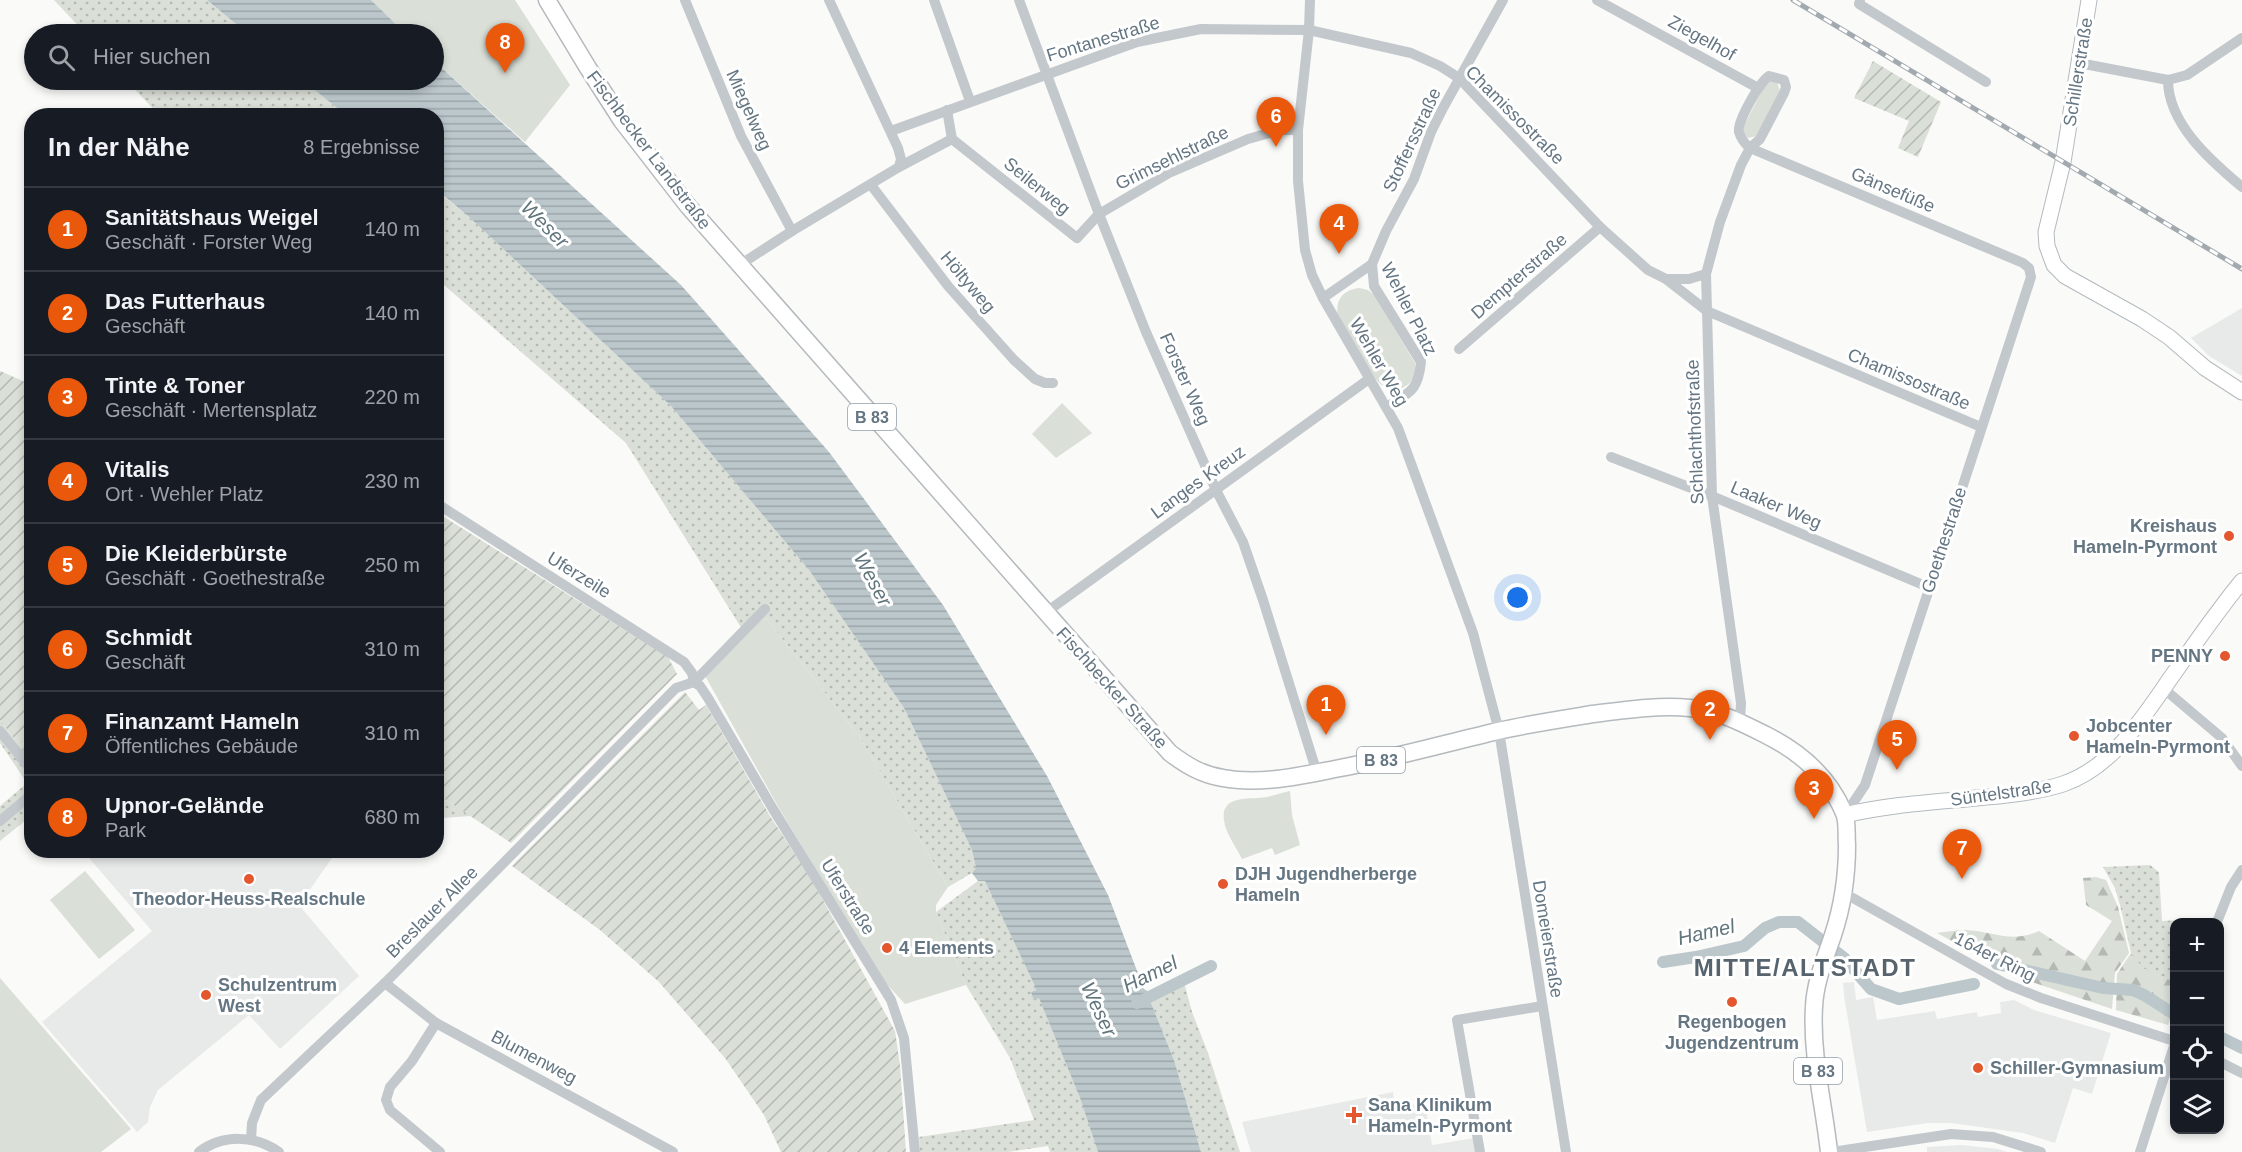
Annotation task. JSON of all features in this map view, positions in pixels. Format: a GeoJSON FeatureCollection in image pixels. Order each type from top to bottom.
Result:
{"type":"FeatureCollection","features":[{"type":"Feature","properties":{"kind":"main road","name":"Fischbecker Landstraße"},"geometry":{"type":"LineString","coordinates":[[547,0],[622,121],[738,266]]}},
{"type":"Feature","properties":{"kind":"main road","name":"Schillerstraße"},"geometry":{"type":"LineString","coordinates":[[2089,0],[2066,144],[2046,232],[2047,246],[2054,265],[2073,281],[2142,319],[2169,337],[2205,368],[2242,392]]}},
{"type":"Feature","properties":{"kind":"main road","name":"Fischbecker Straße"},"geometry":{"type":"LineString","coordinates":[[738,266],[1170,753],[1196,770],[1225,779],[1242,780],[1317,772],[1499,731],[1631,709],[1692,708],[1740,721]]}},
{"type":"Feature","properties":{"kind":"main road","name":"Süntelstraße"},"geometry":{"type":"LineString","coordinates":[[1845,814],[2034,791],[2064,784],[2082,775],[2109,756],[2132,733],[2215,615],[2242,581]]}},
{"type":"Feature","properties":{"kind":"main road","name":"B 83"},"geometry":{"type":"LineString","coordinates":[[1740,721],[1786,745],[1807,760],[1824,779],[1845,814],[1847,863],[1845,893],[1815,989],[1814,1033],[1831,1152]]}},
{"type":"Feature","properties":{"kind":"street","name":"Miegelweg"},"geometry":{"type":"LineString","coordinates":[[685,0],[741,136],[792,231]]}},
{"type":"Feature","properties":{"kind":"street"},"geometry":{"type":"LineString","coordinates":[[829,0],[891,131],[901,159],[899,167]]}},
{"type":"Feature","properties":{"kind":"street"},"geometry":{"type":"LineString","coordinates":[[934,0],[970,101]]}},
{"type":"Feature","properties":{"kind":"street","name":"Forster Weg"},"geometry":{"type":"LineString","coordinates":[[1019,0],[1098,214],[1146,332],[1216,490],[1242,542],[1263,600],[1317,772]]}},
{"type":"Feature","properties":{"kind":"street","name":"Wehler Weg"},"geometry":{"type":"LineString","coordinates":[[1310,0],[1298,130],[1299,181],[1305,250],[1312,275],[1323,298],[1369,379],[1388,407],[1406,448],[1470,623],[1499,731]]}},
{"type":"Feature","properties":{"kind":"street","name":"Stoffersstraße"},"geometry":{"type":"LineString","coordinates":[[1372,264],[1386,231],[1414,179],[1431,132],[1503,0]]}},
{"type":"Feature","properties":{"kind":"street","name":"Ziegelhof"},"geometry":{"type":"LineString","coordinates":[[1597,0],[1758,88]]}},
{"type":"Feature","properties":{"kind":"street"},"geometry":{"type":"LineString","coordinates":[[1859,2],[1986,82]]}},
{"type":"Feature","properties":{"kind":"street","name":"Fontanestraße"},"geometry":{"type":"LineString","coordinates":[[891,131],[1137,42],[1201,29],[1309,30]]}},
{"type":"Feature","properties":{"kind":"street","name":"Chamissostraße"},"geometry":{"type":"LineString","coordinates":[[1309,30],[1412,53],[1459,78],[1600,227],[1648,270],[1666,279],[1707,311],[1981,428]]}},
{"type":"Feature","properties":{"kind":"street"},"geometry":{"type":"LineString","coordinates":[[2079,63],[2168,80],[2187,75],[2242,38]]}},
{"type":"Feature","properties":{"kind":"street"},"geometry":{"type":"LineString","coordinates":[[1769,76],[1784,80],[1786,87],[1760,139],[1750,148],[1742,138],[1739,127],[1758,88],[1769,76]]}},
{"type":"Feature","properties":{"kind":"street"},"geometry":{"type":"LineString","coordinates":[[2168,80],[2168,95],[2184,126],[2213,163],[2242,187]]}},
{"type":"Feature","properties":{"kind":"street"},"geometry":{"type":"LineString","coordinates":[[738,266],[899,167],[952,139],[947,110]]}},
{"type":"Feature","properties":{"kind":"street","name":"Grimsehlstraße"},"geometry":{"type":"LineString","coordinates":[[1098,214],[1169,173],[1248,139],[1280,130],[1298,130]]}},
{"type":"Feature","properties":{"kind":"street","name":"Seilerweg"},"geometry":{"type":"LineString","coordinates":[[952,139],[1077,238],[1098,214]]}},
{"type":"Feature","properties":{"kind":"street","name":"Gänsefüße"},"geometry":{"type":"LineString","coordinates":[[1750,148],[2023,263]]}},
{"type":"Feature","properties":{"kind":"street","name":"Schlachthofstraße"},"geometry":{"type":"LineString","coordinates":[[1740,721],[1741,703],[1712,496],[1706,274],[1720,222],[1741,165],[1750,148]]}},
{"type":"Feature","properties":{"kind":"street","name":"Höltyweg"},"geometry":{"type":"LineString","coordinates":[[871,185],[948,286],[1014,360],[1035,379],[1053,383]]}},
{"type":"Feature","properties":{"kind":"street","name":"Dempterstraße"},"geometry":{"type":"LineString","coordinates":[[1459,349],[1600,227]]}},
{"type":"Feature","properties":{"kind":"street","name":"Goethestraße"},"geometry":{"type":"LineString","coordinates":[[1845,814],[1865,785],[2031,277],[2029,268],[2023,263]]}},
{"type":"Feature","properties":{"kind":"street","name":"Wehler Platz"},"geometry":{"type":"LineString","coordinates":[[1323,298],[1372,264],[1374,286],[1420,362],[1419,376],[1413,390],[1388,407]]}},
{"type":"Feature","properties":{"kind":"street"},"geometry":{"type":"LineString","coordinates":[[1666,279],[1689,279],[1706,274]]}},
{"type":"Feature","properties":{"kind":"street","name":"Langes Kreuz"},"geometry":{"type":"LineString","coordinates":[[1045,613],[1369,379]]}},
{"type":"Feature","properties":{"kind":"street","name":"Laaker Weg"},"geometry":{"type":"LineString","coordinates":[[1611,458],[1712,496],[1928,587]]}},
{"type":"Feature","properties":{"kind":"street","name":"Uferzeile"},"geometry":{"type":"LineString","coordinates":[[444,508],[684,662],[693,673],[694,682]]}},
{"type":"Feature","properties":{"kind":"street","name":"Breslauer Allee"},"geometry":{"type":"LineString","coordinates":[[251,1140],[252,1123],[261,1100],[385,983],[676,688],[694,682],[765,609]]}},
{"type":"Feature","properties":{"kind":"street","name":"Uferstraße"},"geometry":{"type":"LineString","coordinates":[[694,682],[700,686],[708,698],[773,809],[891,1000],[904,1038],[915,1152]]}},
{"type":"Feature","properties":{"kind":"street"},"geometry":{"type":"LineString","coordinates":[[2163,688],[2222,738],[2242,766]]}},
{"type":"Feature","properties":{"kind":"street"},"geometry":{"type":"LineString","coordinates":[[0,731],[24,762]]}},
{"type":"Feature","properties":{"kind":"street","name":"Domeierstraße"},"geometry":{"type":"LineString","coordinates":[[1499,731],[1566,1152]]}},
{"type":"Feature","properties":{"kind":"street"},"geometry":{"type":"LineString","coordinates":[[20,757],[24,754]]}},
{"type":"Feature","properties":{"kind":"street"},"geometry":{"type":"LineString","coordinates":[[0,821],[24,801]]}},
{"type":"Feature","properties":{"kind":"street"},"geometry":{"type":"LineString","coordinates":[[2219,918],[2231,887],[2242,870]]}},
{"type":"Feature","properties":{"kind":"street","name":"164er Ring"},"geometry":{"type":"LineString","coordinates":[[1845,893],[2006,984],[2041,998],[2170,1039]]}},
{"type":"Feature","properties":{"kind":"street","name":"Blumenweg"},"geometry":{"type":"LineString","coordinates":[[385,983],[436,1023],[674,1152]]}},
{"type":"Feature","properties":{"kind":"street"},"geometry":{"type":"LineString","coordinates":[[1480,1152],[1457,1020],[1542,1006]]}},
{"type":"Feature","properties":{"kind":"street"},"geometry":{"type":"LineString","coordinates":[[436,1023],[412,1061],[390,1087],[386,1100],[390,1110],[440,1152]]}},
{"type":"Feature","properties":{"kind":"street"},"geometry":{"type":"LineString","coordinates":[[2140,1152],[2170,1061]]}},
{"type":"Feature","properties":{"kind":"street"},"geometry":{"type":"LineString","coordinates":[[2224,1064],[2242,1073]]}},
{"type":"Feature","properties":{"kind":"street"},"geometry":{"type":"LineString","coordinates":[[1831,1152],[1951,1134],[1993,1137],[2041,1152]]}},
{"type":"Feature","properties":{"kind":"street"},"geometry":{"type":"LineString","coordinates":[[199,1152],[208,1145],[228,1139],[251,1140],[268,1144],[279,1152]]}},
{"type":"Feature","properties":{"kind":"shaded area"},"geometry":{"type":"Polygon","coordinates":[[[2242,308],[2242,376],[2209,356],[2191,338],[2242,308]]]}},
{"type":"Feature","properties":{"kind":"shaded area","name":"Schulzentrum West"},"geometry":{"type":"Polygon","coordinates":[[[89,858],[332,858],[299,905],[359,976],[280,1049],[249,1015],[158,1090],[150,1107],[148,1122],[137,1132],[42,1022],[152,931],[89,858]]]}},
{"type":"Feature","properties":{"kind":"shaded area","name":"Schiller-Gymnasium"},"geometry":{"type":"Polygon","coordinates":[[[1854,982],[1856,1000],[1873,997],[1877,1020],[1935,1011],[1937,1019],[1977,1012],[1978,1017],[2001,1013],[2000,1002],[2014,1000],[2034,1010],[2111,1033],[2092,1094],[2073,1088],[2055,1143],[2023,1133],[1951,1123],[1928,1123],[1867,1132],[1844,996],[1843,983],[1854,982]]]}},
{"type":"Feature","properties":{"kind":"shaded area","name":"Sana Klinikum Hameln-Pyrmont"},"geometry":{"type":"Polygon","coordinates":[[[1393,1092],[1395,1107],[1425,1103],[1432,1145],[1475,1138],[1477,1152],[1251,1152],[1242,1122],[1393,1092]]]}},
{"type":"Feature","properties":{"kind":"shaded area"},"geometry":{"type":"Polygon","coordinates":[[[1962,1145],[2007,1152],[1927,1152],[1927,1147],[1962,1145]]]}},
{"type":"Feature","properties":{"kind":"green space"},"geometry":{"type":"Polygon","coordinates":[[[54,0],[207,0],[236,24],[77,24],[54,0]]]}},
{"type":"Feature","properties":{"kind":"green space"},"geometry":{"type":"Polygon","coordinates":[[[371,0],[515,0],[570,85],[525,142],[444,70],[444,24],[396,24],[371,0]]]}},
{"type":"Feature","properties":{"kind":"green space"},"geometry":{"type":"Polygon","coordinates":[[[1873,61],[1941,102],[1918,157],[1898,148],[1909,121],[1854,98],[1873,61]]]}},
{"type":"Feature","properties":{"kind":"green space"},"geometry":{"type":"Polygon","coordinates":[[[1768,80],[1777,82],[1780,91],[1757,136],[1748,138],[1744,135],[1744,125],[1768,80]]]}},
{"type":"Feature","properties":{"kind":"green space"},"geometry":{"type":"Polygon","coordinates":[[[135,90],[315,90],[337,108],[152,108],[135,90]]]}},
{"type":"Feature","properties":{"kind":"green space"},"geometry":{"type":"Polygon","coordinates":[[[444,196],[468,216],[671,406],[809,570],[904,708],[972,850],[976,868],[972,873],[948,887],[859,736],[766,618],[742,629],[626,443],[444,285],[444,196]]]}},
{"type":"Feature","properties":{"kind":"green space"},"geometry":{"type":"Polygon","coordinates":[[[1359,288],[1368,290],[1374,295],[1415,363],[1415,374],[1412,380],[1401,388],[1390,389],[1377,381],[1338,317],[1337,311],[1341,297],[1348,291],[1359,288]]]}},
{"type":"Feature","properties":{"kind":"green space"},"geometry":{"type":"Polygon","coordinates":[[[0,371],[24,382],[24,741],[17,742],[0,720],[0,371]]]}},
{"type":"Feature","properties":{"kind":"green space"},"geometry":{"type":"Polygon","coordinates":[[[1062,403],[1092,433],[1056,458],[1032,434],[1062,403]]]}},
{"type":"Feature","properties":{"kind":"green space"},"geometry":{"type":"Polygon","coordinates":[[[444,517],[668,657],[677,674],[511,843],[444,799],[444,517]]]}},
{"type":"Feature","properties":{"kind":"green space"},"geometry":{"type":"Polygon","coordinates":[[[766,618],[859,736],[948,887],[936,905],[936,912],[966,985],[905,1004],[882,979],[779,808],[704,674],[742,629],[766,618]]]}},
{"type":"Feature","properties":{"kind":"green space"},"geometry":{"type":"Polygon","coordinates":[[[685,692],[699,710],[706,705],[770,816],[813,882],[895,1031],[900,1065],[906,1152],[781,1152],[764,1115],[725,1058],[659,982],[600,930],[512,866],[685,692]]]}},
{"type":"Feature","properties":{"kind":"green space"},"geometry":{"type":"Polygon","coordinates":[[[0,720],[17,742],[24,741],[24,779],[0,743],[0,720]]]}},
{"type":"Feature","properties":{"kind":"green space"},"geometry":{"type":"Polygon","coordinates":[[[24,786],[24,822],[0,841],[0,806],[24,786]]]}},
{"type":"Feature","properties":{"kind":"green space"},"geometry":{"type":"Polygon","coordinates":[[[1290,791],[1292,815],[1300,845],[1275,855],[1272,848],[1242,859],[1225,825],[1224,812],[1227,806],[1238,800],[1267,797],[1290,791]]]}},
{"type":"Feature","properties":{"kind":"green space"},"geometry":{"type":"Polygon","coordinates":[[[444,799],[471,816],[444,818],[444,799]]]}},
{"type":"Feature","properties":{"kind":"green space"},"geometry":{"type":"Polygon","coordinates":[[[2150,865],[2159,872],[2162,921],[2170,921],[2170,980],[2142,968],[2131,953],[2115,888],[2103,867],[2150,865]]]}},
{"type":"Feature","properties":{"kind":"green space"},"geometry":{"type":"Polygon","coordinates":[[[85,871],[135,930],[99,959],[50,900],[85,871]]]}},
{"type":"Feature","properties":{"kind":"green space"},"geometry":{"type":"Polygon","coordinates":[[[2096,877],[2106,880],[2118,907],[2129,953],[2115,973],[2112,1009],[2023,979],[1937,933],[1965,930],[2011,937],[2029,935],[2039,931],[2085,961],[2112,921],[2086,905],[2083,878],[2096,877]]]}},
{"type":"Feature","properties":{"kind":"green space"},"geometry":{"type":"Polygon","coordinates":[[[985,880],[1034,984],[1036,990],[1031,992],[1039,997],[1080,1098],[1098,1152],[1050,1152],[1048,1146],[1008,1152],[920,1152],[919,1137],[1034,1120],[1010,1058],[966,985],[936,912],[978,881],[985,880]]]}},
{"type":"Feature","properties":{"kind":"green space"},"geometry":{"type":"Polygon","coordinates":[[[2131,953],[2143,968],[2170,980],[2168,1025],[2116,1010],[2117,974],[2131,953]]]}},
{"type":"Feature","properties":{"kind":"green space"},"geometry":{"type":"Polygon","coordinates":[[[0,978],[131,1129],[101,1152],[0,1152],[0,978]]]}},
{"type":"Feature","properties":{"kind":"green space"},"geometry":{"type":"Polygon","coordinates":[[[1184,982],[1240,1152],[1201,1152],[1174,1060],[1151,1003],[1151,999],[1184,982]]]}},
{"type":"Feature","properties":{"kind":"water"},"geometry":{"type":"Polygon","coordinates":[[[207,0],[371,0],[396,24],[236,24],[207,0]]]}},
{"type":"Feature","properties":{"kind":"water","name":"Weser"},"geometry":{"type":"Polygon","coordinates":[[[444,70],[681,285],[829,452],[943,605],[1047,776],[1108,895],[1144,989],[1149,992],[1151,1003],[1174,1060],[1201,1152],[1098,1152],[1080,1098],[1039,998],[1034,1000],[1031,992],[1036,990],[1034,984],[985,881],[978,881],[972,873],[976,868],[972,850],[904,708],[809,570],[671,406],[444,196],[444,108],[337,108],[315,90],[444,90],[444,70]]]}},
{"type":"Feature","properties":{"kind":"waterway","name":"Hamel"},"geometry":{"type":"LineString","coordinates":[[1663,962],[1744,946],[1765,928],[1779,922],[1798,922],[1844,958],[1871,989],[1899,999],[1974,984]]}},
{"type":"Feature","properties":{"kind":"waterway","name":"Hamel"},"geometry":{"type":"LineString","coordinates":[[1997,964],[2103,988],[2133,990],[2170,1011]]}},
{"type":"Feature","properties":{"kind":"waterway","name":"Hamel"},"geometry":{"type":"LineString","coordinates":[[1137,1003],[1211,966]]}},
{"type":"Feature","properties":{"kind":"waterway","name":"Hamel"},"geometry":{"type":"LineString","coordinates":[[2224,1039],[2242,1048]]}},
{"type":"Feature","properties":{"kind":"railway"},"geometry":{"type":"LineString","coordinates":[[1793,0],[2242,269]]}},
{"type":"Feature","properties":{"kind":"place","name":"Upnor-Gelände"},"geometry":{"type":"Point","coordinates":[505,73]}},
{"type":"Feature","properties":{"kind":"place","name":"Schmidt"},"geometry":{"type":"Point","coordinates":[1276,147]}},
{"type":"Feature","properties":{"kind":"place","name":"Vitalis"},"geometry":{"type":"Point","coordinates":[1339,254]}},
{"type":"Feature","properties":{"kind":"place","name":"Kreishaus Hameln-Pyrmont"},"geometry":{"type":"Point","coordinates":[2229,536]}},
{"type":"Feature","properties":{"kind":"place","name":"PENNY"},"geometry":{"type":"Point","coordinates":[2225,656]}},
{"type":"Feature","properties":{"kind":"place","name":"Sanitätshaus Weigel"},"geometry":{"type":"Point","coordinates":[1326,735]}},
{"type":"Feature","properties":{"kind":"place","name":"Jobcenter Hameln-Pyrmont"},"geometry":{"type":"Point","coordinates":[2074,736]}},
{"type":"Feature","properties":{"kind":"place","name":"Das Futterhaus"},"geometry":{"type":"Point","coordinates":[1710,740]}},
{"type":"Feature","properties":{"kind":"place","name":"Die Kleiderbürste"},"geometry":{"type":"Point","coordinates":[1897,770]}},
{"type":"Feature","properties":{"kind":"place","name":"Tinte & Toner"},"geometry":{"type":"Point","coordinates":[1814,819]}},
{"type":"Feature","properties":{"kind":"place","name":"Theodor-Heuss-Realschule"},"geometry":{"type":"Point","coordinates":[249,879]}},
{"type":"Feature","properties":{"kind":"place","name":"Finanzamt Hameln"},"geometry":{"type":"Point","coordinates":[1962,879]}},
{"type":"Feature","properties":{"kind":"place","name":"DJH Jugendherberge Hameln"},"geometry":{"type":"Point","coordinates":[1223,884]}},
{"type":"Feature","properties":{"kind":"place","name":"4 Elements"},"geometry":{"type":"Point","coordinates":[887,948]}},
{"type":"Feature","properties":{"kind":"place","name":"Schulzentrum West"},"geometry":{"type":"Point","coordinates":[206,995]}},
{"type":"Feature","properties":{"kind":"place","name":"Regenbogen Jugendzentrum"},"geometry":{"type":"Point","coordinates":[1732,1002]}},
{"type":"Feature","properties":{"kind":"place","name":"Schiller-Gymnasium"},"geometry":{"type":"Point","coordinates":[1978,1068]}},
{"type":"Feature","properties":{"kind":"place","name":"Sana Klinikum Hameln-Pyrmont"},"geometry":{"type":"Point","coordinates":[1354,1115]}},
{"type":"Feature","properties":{"kind":"district","name":"MITTE/ALTSTADT"},"geometry":{"type":"Point","coordinates":[1805,967]}}]}
